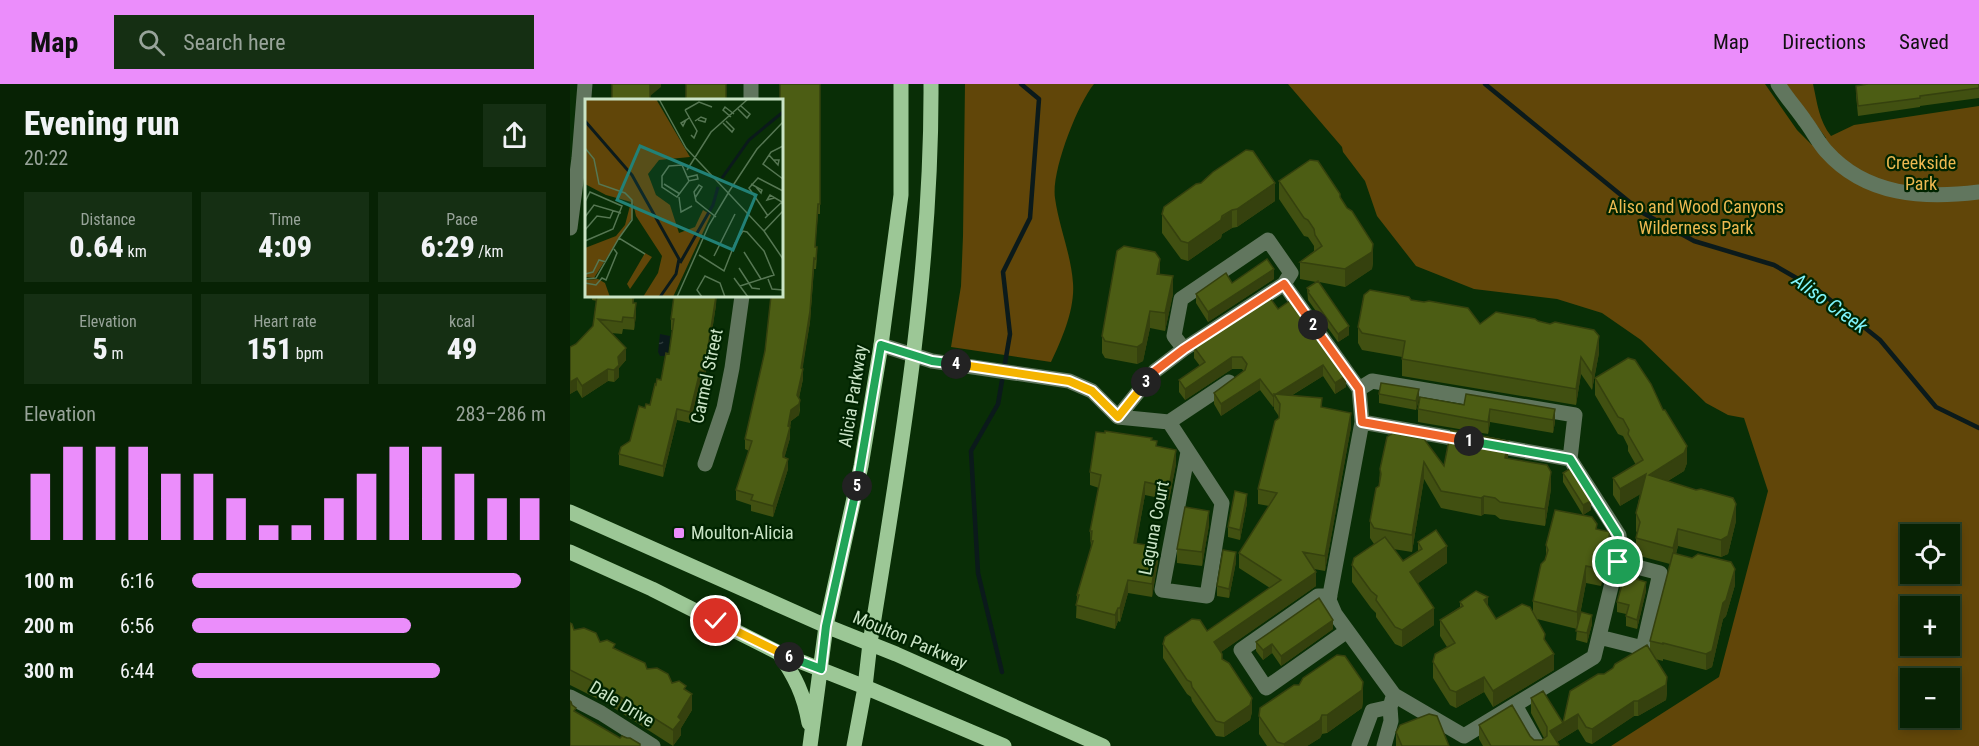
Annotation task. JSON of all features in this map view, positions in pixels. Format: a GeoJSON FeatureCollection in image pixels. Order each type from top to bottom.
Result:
{"type":"FeatureCollection","features":[{"type":"Feature","properties":{"kind":"main road","name":"Alicia Parkway"},"geometry":{"type":"LineString","coordinates":[[811,740],[826,626],[861,466],[881,345],[901,195],[901,84]]}},
{"type":"Feature","properties":{"kind":"main road"},"geometry":{"type":"LineString","coordinates":[[854,746],[865,687],[914,354],[927,228],[931,84]]}},
{"type":"Feature","properties":{"kind":"main road","name":"Moulton Parkway"},"geometry":{"type":"LineString","coordinates":[[570,512],[1103,746]]}},
{"type":"Feature","properties":{"kind":"main road"},"geometry":{"type":"LineString","coordinates":[[570,552],[652,589],[779,652],[1004,746]]}},
{"type":"Feature","properties":{"kind":"main road"},"geometry":{"type":"LineString","coordinates":[[779,652],[805,700],[811,740]]}},
{"type":"Feature","properties":{"kind":"street"},"geometry":{"type":"LineString","coordinates":[[570,228],[583,159],[585,84]]}},
{"type":"Feature","properties":{"kind":"street"},"geometry":{"type":"LineString","coordinates":[[751,84],[752,99]]}},
{"type":"Feature","properties":{"kind":"street"},"geometry":{"type":"LineString","coordinates":[[1778,84],[1827,151],[1848,170],[1875,186],[1899,193],[1924,195],[1979,192]]}},
{"type":"Feature","properties":{"kind":"street"},"geometry":{"type":"LineString","coordinates":[[1118,417],[1155,371],[1184,349],[1284,284],[1291,273],[1268,240],[1182,299],[1174,336],[1184,349]]}},
{"type":"Feature","properties":{"kind":"street"},"geometry":{"type":"LineString","coordinates":[[1284,284],[1359,389],[1362,422],[1330,596],[1335,614],[1392,701],[1466,741],[1515,705],[1594,657],[1618,562],[1620,550],[1618,535],[1570,459],[1575,415],[1372,381],[1359,389]]}},
{"type":"Feature","properties":{"kind":"street","name":"Carmel Street"},"geometry":{"type":"LineString","coordinates":[[705,464],[724,408],[742,297]]}},
{"type":"Feature","properties":{"kind":"street"},"geometry":{"type":"LineString","coordinates":[[881,345],[932,361],[1065,380],[1092,391],[1118,417],[1169,422],[1237,377]]}},
{"type":"Feature","properties":{"kind":"street","name":"Laguna Court"},"geometry":{"type":"LineString","coordinates":[[1169,422],[1222,503],[1207,596],[1162,590],[1188,452]]}},
{"type":"Feature","properties":{"kind":"street"},"geometry":{"type":"LineString","coordinates":[[1362,422],[1570,459]]}},
{"type":"Feature","properties":{"kind":"street"},"geometry":{"type":"LineString","coordinates":[[1599,637],[1643,648],[1660,573],[1618,562]]}},
{"type":"Feature","properties":{"kind":"street"},"geometry":{"type":"LineString","coordinates":[[1330,596],[1318,596],[1241,650],[1266,688],[1347,631]]}},
{"type":"Feature","properties":{"kind":"street","name":"Dale Drive"},"geometry":{"type":"LineString","coordinates":[[570,697],[601,713],[653,746]]}},
{"type":"Feature","properties":{"kind":"street"},"geometry":{"type":"LineString","coordinates":[[1359,746],[1372,711],[1392,701]]}},
{"type":"Feature","properties":{"kind":"street"},"geometry":{"type":"LineString","coordinates":[[1384,746],[1391,721],[1392,701]]}},
{"type":"Feature","properties":{"kind":"street"},"geometry":{"type":"LineString","coordinates":[[1515,705],[1538,746]]}},
{"type":"Feature","properties":{"kind":"green space"},"geometry":{"type":"Polygon","coordinates":[[[965,84],[1094,84],[1073,122],[1057,172],[1055,198],[1070,262],[1073,293],[1067,324],[1051,362],[951,347],[961,286],[965,84]]]}},
{"type":"Feature","properties":{"kind":"green space","name":"Aliso and Wood Canyons Wilderness Park"},"geometry":{"type":"Polygon","coordinates":[[[1288,84],[1765,84],[1797,130],[1812,145],[1826,138],[1786,84],[1813,84],[1821,118],[1831,136],[1854,125],[1979,106],[1979,746],[1611,746],[1719,677],[1768,491],[1744,418],[1728,415],[1706,403],[1641,340],[1602,313],[1557,299],[1474,289],[1416,266],[1377,216],[1365,181],[1343,152],[1342,147],[1288,84]]]}},
{"type":"Feature","properties":{"kind":"water"},"geometry":{"type":"Polygon","coordinates":[[[660,334],[670,336],[668,354],[665,356],[660,356],[658,352],[660,334]]]}},
{"type":"Feature","properties":{"kind":"building"},"geometry":{"type":"Polygon","coordinates":[[[612,84],[650,84],[650,99],[612,99],[612,84]]]}},
{"type":"Feature","properties":{"kind":"building"},"geometry":{"type":"Polygon","coordinates":[[[686,84],[726,84],[726,99],[686,99],[686,84]]]}},
{"type":"Feature","properties":{"kind":"building"},"geometry":{"type":"Polygon","coordinates":[[[780,84],[820,84],[820,204],[818,204],[816,259],[814,258],[810,311],[801,368],[803,369],[797,395],[800,400],[799,404],[791,410],[788,426],[790,427],[783,453],[783,457],[788,459],[773,506],[751,500],[753,495],[736,490],[752,441],[745,439],[765,351],[771,297],[783,297],[783,99],[780,99],[780,84]]]}},
{"type":"Feature","properties":{"kind":"building"},"geometry":{"type":"Polygon","coordinates":[[[1868,84],[1979,84],[1979,88],[1858,106],[1856,86],[1868,84]]]}},
{"type":"Feature","properties":{"kind":"building"},"geometry":{"type":"Polygon","coordinates":[[[1246,150],[1253,151],[1275,183],[1237,209],[1222,216],[1221,220],[1188,243],[1181,241],[1162,214],[1164,207],[1246,150]]]}},
{"type":"Feature","properties":{"kind":"building"},"geometry":{"type":"Polygon","coordinates":[[[1310,160],[1318,161],[1373,244],[1372,252],[1345,269],[1300,262],[1322,246],[1314,229],[1279,181],[1310,160]]]}},
{"type":"Feature","properties":{"kind":"building"},"geometry":{"type":"Polygon","coordinates":[[[1124,246],[1155,252],[1160,259],[1157,274],[1173,276],[1165,313],[1150,311],[1143,343],[1137,347],[1105,341],[1102,336],[1117,251],[1124,246]]]}},
{"type":"Feature","properties":{"kind":"building"},"geometry":{"type":"Polygon","coordinates":[[[1267,259],[1274,269],[1208,312],[1196,294],[1226,273],[1232,283],[1267,259]]]}},
{"type":"Feature","properties":{"kind":"building"},"geometry":{"type":"Polygon","coordinates":[[[1318,281],[1349,326],[1338,334],[1308,292],[1307,288],[1318,281]]]}},
{"type":"Feature","properties":{"kind":"building"},"geometry":{"type":"Polygon","coordinates":[[[1370,290],[1409,297],[1411,300],[1468,308],[1480,324],[1496,312],[1550,324],[1555,322],[1594,330],[1599,336],[1592,374],[1581,357],[1576,389],[1402,359],[1405,341],[1362,333],[1358,327],[1364,295],[1370,290]]]}},
{"type":"Feature","properties":{"kind":"building"},"geometry":{"type":"Polygon","coordinates":[[[1268,295],[1278,309],[1291,300],[1346,376],[1335,383],[1323,365],[1273,396],[1260,379],[1221,404],[1214,393],[1245,370],[1247,364],[1242,357],[1232,357],[1185,389],[1179,380],[1205,362],[1194,347],[1218,330],[1219,326],[1268,295]]]}},
{"type":"Feature","properties":{"kind":"building"},"geometry":{"type":"Polygon","coordinates":[[[597,297],[633,297],[633,303],[636,303],[634,318],[623,317],[622,322],[598,319],[626,348],[618,357],[619,365],[614,370],[608,369],[582,386],[577,378],[570,382],[570,347],[576,344],[593,326],[597,297]]]}},
{"type":"Feature","properties":{"kind":"building"},"geometry":{"type":"Polygon","coordinates":[[[674,297],[716,297],[704,372],[700,371],[690,412],[677,409],[663,466],[619,454],[621,447],[630,441],[639,406],[645,408],[646,404],[650,405],[657,379],[661,380],[666,353],[669,354],[674,319],[671,319],[674,297]]]}},
{"type":"Feature","properties":{"kind":"building"},"geometry":{"type":"Polygon","coordinates":[[[1628,358],[1635,360],[1651,384],[1663,410],[1687,446],[1684,453],[1649,475],[1696,490],[1701,489],[1733,498],[1736,504],[1728,536],[1721,540],[1678,529],[1673,548],[1636,538],[1640,522],[1636,513],[1646,474],[1620,489],[1613,478],[1643,460],[1628,434],[1629,430],[1623,419],[1618,417],[1595,378],[1628,358]]]}},
{"type":"Feature","properties":{"kind":"building"},"geometry":{"type":"Polygon","coordinates":[[[1381,383],[1419,389],[1416,401],[1379,394],[1381,383]]]}},
{"type":"Feature","properties":{"kind":"building"},"geometry":{"type":"Polygon","coordinates":[[[1274,394],[1322,398],[1321,407],[1351,413],[1325,556],[1303,552],[1316,572],[1214,642],[1222,654],[1222,659],[1229,663],[1252,698],[1250,705],[1224,723],[1216,721],[1163,644],[1165,637],[1192,619],[1200,620],[1207,631],[1281,580],[1239,553],[1277,493],[1258,489],[1275,421],[1279,418],[1280,404],[1274,394]]]}},
{"type":"Feature","properties":{"kind":"building"},"geometry":{"type":"Polygon","coordinates":[[[1466,394],[1555,409],[1553,420],[1490,409],[1488,422],[1418,409],[1420,397],[1464,405],[1466,394]]]}},
{"type":"Feature","properties":{"kind":"building"},"geometry":{"type":"Polygon","coordinates":[[[1451,430],[1508,441],[1505,458],[1547,465],[1551,472],[1545,509],[1500,502],[1495,498],[1484,496],[1481,498],[1441,491],[1424,462],[1412,535],[1374,528],[1370,521],[1376,488],[1379,486],[1387,437],[1393,433],[1424,439],[1444,466],[1451,430]]]}},
{"type":"Feature","properties":{"kind":"building"},"geometry":{"type":"Polygon","coordinates":[[[1105,431],[1152,438],[1151,440],[1157,441],[1156,446],[1176,450],[1169,487],[1145,482],[1134,543],[1158,547],[1152,584],[1128,580],[1120,608],[1115,615],[1076,605],[1093,541],[1091,541],[1092,531],[1090,531],[1101,475],[1090,472],[1096,432],[1105,433],[1105,431]]]}},
{"type":"Feature","properties":{"kind":"building"},"geometry":{"type":"Polygon","coordinates":[[[1571,468],[1591,501],[1583,505],[1563,473],[1571,468]]]}},
{"type":"Feature","properties":{"kind":"building"},"geometry":{"type":"Polygon","coordinates":[[[1235,491],[1247,494],[1240,530],[1228,527],[1235,491]]]}},
{"type":"Feature","properties":{"kind":"building"},"geometry":{"type":"Polygon","coordinates":[[[1185,507],[1209,511],[1202,552],[1177,549],[1185,507]]]}},
{"type":"Feature","properties":{"kind":"building"},"geometry":{"type":"Polygon","coordinates":[[[1555,510],[1592,517],[1597,524],[1596,529],[1610,532],[1601,569],[1586,566],[1577,612],[1533,601],[1541,564],[1548,550],[1546,545],[1555,510]]]}},
{"type":"Feature","properties":{"kind":"building"},"geometry":{"type":"Polygon","coordinates":[[[1436,530],[1447,546],[1410,572],[1434,608],[1402,630],[1395,627],[1376,600],[1377,596],[1352,565],[1354,558],[1385,537],[1403,561],[1422,549],[1418,542],[1436,530]]]}},
{"type":"Feature","properties":{"kind":"building"},"geometry":{"type":"Polygon","coordinates":[[[1223,550],[1236,552],[1229,589],[1217,586],[1223,550]]]}},
{"type":"Feature","properties":{"kind":"building"},"geometry":{"type":"Polygon","coordinates":[[[1673,553],[1692,558],[1698,554],[1731,562],[1735,569],[1726,600],[1723,603],[1712,651],[1706,654],[1650,641],[1673,553]]]}},
{"type":"Feature","properties":{"kind":"building"},"geometry":{"type":"Polygon","coordinates":[[[1624,564],[1639,568],[1636,579],[1646,582],[1637,620],[1626,616],[1629,605],[1617,602],[1623,581],[1620,581],[1624,564]]]}},
{"type":"Feature","properties":{"kind":"building"},"geometry":{"type":"Polygon","coordinates":[[[1476,591],[1488,597],[1484,600],[1496,619],[1522,604],[1530,607],[1545,634],[1544,639],[1554,654],[1493,691],[1484,677],[1456,692],[1450,690],[1433,662],[1435,654],[1455,643],[1440,620],[1463,606],[1460,602],[1476,591]]]}},
{"type":"Feature","properties":{"kind":"building"},"geometry":{"type":"Polygon","coordinates":[[[1319,598],[1333,620],[1281,656],[1272,644],[1263,650],[1256,642],[1319,598]]]}},
{"type":"Feature","properties":{"kind":"building"},"geometry":{"type":"Polygon","coordinates":[[[1581,612],[1592,615],[1587,633],[1576,631],[1581,612]]]}},
{"type":"Feature","properties":{"kind":"building"},"geometry":{"type":"Polygon","coordinates":[[[570,623],[574,630],[584,628],[596,633],[600,642],[607,640],[615,644],[613,648],[645,663],[647,669],[657,668],[668,674],[672,683],[679,681],[686,686],[684,689],[692,694],[678,717],[681,720],[673,730],[606,688],[570,670],[570,623]]]}},
{"type":"Feature","properties":{"kind":"building"},"geometry":{"type":"Polygon","coordinates":[[[1647,645],[1667,677],[1666,685],[1634,701],[1592,729],[1586,727],[1578,714],[1550,731],[1559,745],[1557,746],[1491,746],[1479,725],[1512,705],[1530,736],[1534,740],[1542,740],[1547,736],[1547,727],[1531,698],[1543,691],[1563,723],[1570,691],[1598,674],[1604,674],[1615,664],[1647,645]]]}},
{"type":"Feature","properties":{"kind":"building"},"geometry":{"type":"Polygon","coordinates":[[[1337,655],[1345,656],[1363,682],[1362,690],[1327,715],[1322,715],[1320,720],[1284,744],[1277,742],[1259,716],[1260,708],[1294,685],[1299,685],[1303,678],[1337,655]]]}},
{"type":"Feature","properties":{"kind":"building"},"geometry":{"type":"Polygon","coordinates":[[[570,701],[576,708],[574,711],[620,738],[622,736],[630,738],[640,746],[570,746],[570,701]]]}},
{"type":"Feature","properties":{"kind":"building"},"geometry":{"type":"Polygon","coordinates":[[[1429,714],[1437,716],[1449,746],[1402,746],[1396,732],[1400,725],[1429,714]]]}},
{"type":"Feature","properties":{"kind":"waterway"},"geometry":{"type":"LineString","coordinates":[[1002,672],[978,573],[971,451],[998,404],[1010,334],[1003,272],[1030,218],[1039,99],[1021,84]]}},
{"type":"Feature","properties":{"kind":"waterway","name":"Aliso Creek"},"geometry":{"type":"LineString","coordinates":[[1485,84],[1643,213],[1694,241],[1774,265],[1819,291],[1880,340],[1936,407],[1979,428]]}},
{"type":"Feature","properties":{"kind":"place","name":"Moulton-Alicia"},"geometry":{"type":"Point","coordinates":[679,533]}},
{"type":"Feature","properties":{"kind":"route"},"geometry":{"type":"LineString","coordinates":[[716,621],[779,652],[821,669],[826,626],[861,466],[881,345],[932,361],[1069,381],[1092,391],[1118,417],[1155,371],[1184,349],[1284,284],[1359,389],[1362,422],[1570,459],[1618,535],[1620,550],[1618,562]]}},
{"type":"Feature","properties":{"kind":"park label","name":"Creekside Park"},"geometry":{"type":"Point","coordinates":[1921,173]}}]}
